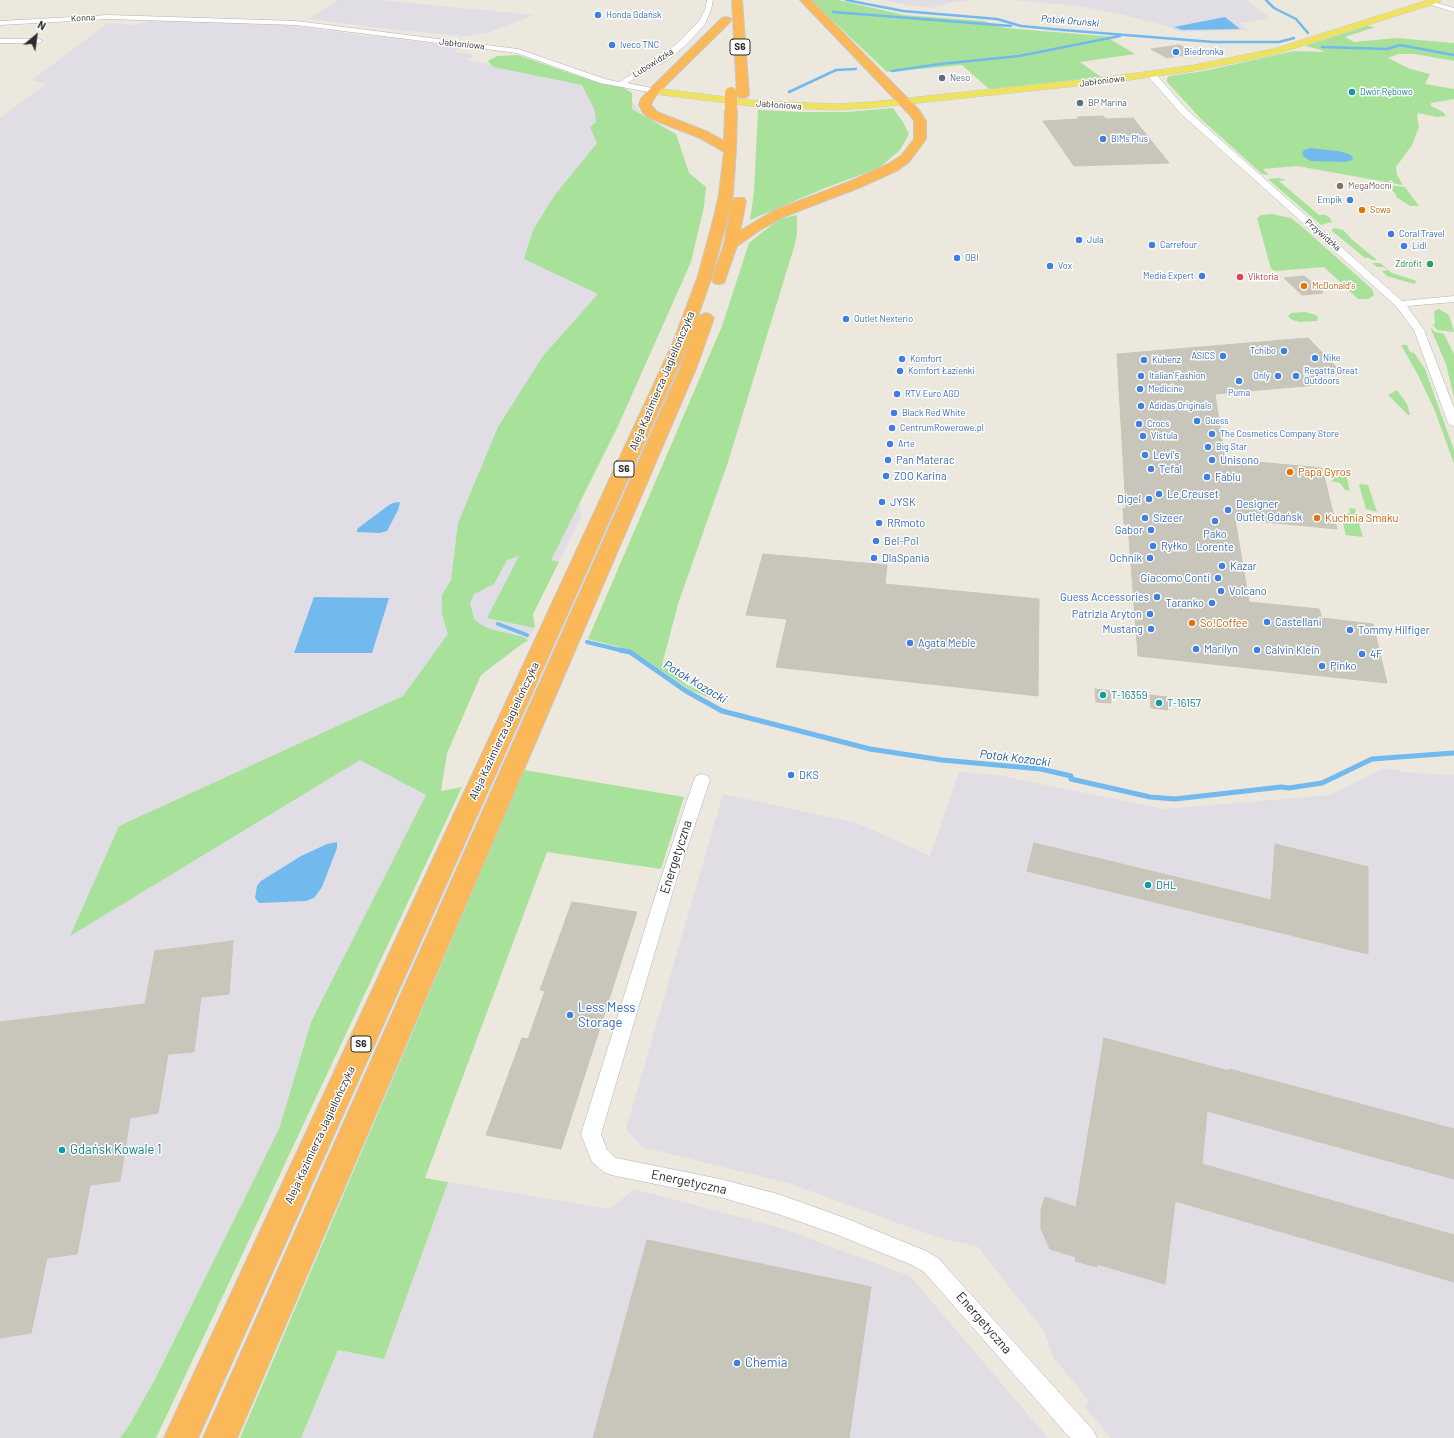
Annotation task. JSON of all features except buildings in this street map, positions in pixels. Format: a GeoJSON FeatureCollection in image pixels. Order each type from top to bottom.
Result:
{"type":"FeatureCollection","features":[{"type":"Feature","properties":{"kind":"highway","name":"S6"},"geometry":{"type":"LineString","coordinates":[[737,0],[744,112]]}},
{"type":"Feature","properties":{"kind":"highway"},"geometry":{"type":"LineString","coordinates":[[731,244],[755,227],[778,214],[882,174],[905,159],[916,146],[921,133],[920,121],[916,113],[805,0]]}},
{"type":"Feature","properties":{"kind":"highway","name":"S6"},"geometry":{"type":"LineString","coordinates":[[726,6],[727,32]]}},
{"type":"Feature","properties":{"kind":"highway"},"geometry":{"type":"LineString","coordinates":[[726,20],[654,91],[647,99],[645,105],[646,110],[653,116],[704,134],[730,150]]}},
{"type":"Feature","properties":{"kind":"highway","name":"Aleja Kazimierza Jagiellończyka"},"geometry":{"type":"LineString","coordinates":[[181,1438],[680,345],[712,254],[726,194],[730,150],[731,89]]}},
{"type":"Feature","properties":{"kind":"highway","name":"Aleja Kazimierza Jagiellończyka"},"geometry":{"type":"LineString","coordinates":[[220,1438],[689,366],[731,244],[741,188]]}},
{"type":"Feature","properties":{"kind":"main road"},"geometry":{"type":"LineString","coordinates":[[1153,78],[1274,52],[1433,2]]}},
{"type":"Feature","properties":{"kind":"main road","name":"Jabłoniowa"},"geometry":{"type":"LineString","coordinates":[[654,91],[759,104],[810,107],[870,105],[1130,77],[1153,78]]}},
{"type":"Feature","properties":{"kind":"street","name":"Lubowidzka"},"geometry":{"type":"LineString","coordinates":[[619,85],[666,57],[684,42],[702,22],[708,10],[710,0]]}},
{"type":"Feature","properties":{"kind":"street"},"geometry":{"type":"LineString","coordinates":[[1433,2],[1454,10]]}},
{"type":"Feature","properties":{"kind":"street","name":"Jabłoniowa"},"geometry":{"type":"LineString","coordinates":[[118,17],[296,23],[501,48],[527,53],[595,78],[619,85],[654,91]]}},
{"type":"Feature","properties":{"kind":"street","name":"Konna"},"geometry":{"type":"LineString","coordinates":[[0,23],[118,17]]}},
{"type":"Feature","properties":{"kind":"street"},"geometry":{"type":"LineString","coordinates":[[6,30],[20,22]]}},
{"type":"Feature","properties":{"kind":"street"},"geometry":{"type":"LineString","coordinates":[[0,41],[39,41]]}},
{"type":"Feature","properties":{"kind":"street","name":"Przywidzka"},"geometry":{"type":"LineString","coordinates":[[1153,78],[1184,112],[1400,304],[1419,330],[1454,423]]}},
{"type":"Feature","properties":{"kind":"street"},"geometry":{"type":"LineString","coordinates":[[1400,304],[1454,299]]}},
{"type":"Feature","properties":{"kind":"street","name":"Energetyczna"},"geometry":{"type":"LineString","coordinates":[[702,780],[667,884],[591,1134],[599,1156],[611,1166],[720,1188],[778,1204],[838,1224],[919,1258],[931,1265],[940,1274],[1086,1438]]}},
{"type":"Feature","properties":{"kind":"shaded area"},"geometry":{"type":"Polygon","coordinates":[[[338,0],[380,0],[534,15],[488,33],[463,36],[397,30],[308,19],[338,0]]]}},
{"type":"Feature","properties":{"kind":"shaded area"},"geometry":{"type":"Polygon","coordinates":[[[884,0],[977,0],[953,2],[931,8],[884,0]]]}},
{"type":"Feature","properties":{"kind":"shaded area"},"geometry":{"type":"Polygon","coordinates":[[[1011,0],[1247,0],[1268,16],[1268,19],[1239,23],[1248,30],[1181,32],[1166,26],[1115,13],[1079,6],[1011,0]]]}},
{"type":"Feature","properties":{"kind":"shaded area"},"geometry":{"type":"Polygon","coordinates":[[[152,20],[279,24],[363,36],[460,47],[454,52],[475,55],[467,60],[627,91],[634,104],[665,144],[579,498],[581,517],[533,614],[535,628],[528,641],[523,643],[481,675],[447,753],[441,792],[311,1022],[279,1129],[155,1379],[130,1424],[120,1438],[0,1438],[0,118],[46,84],[32,80],[108,23],[136,25],[152,20]]]}},
{"type":"Feature","properties":{"kind":"shaded area"},"geometry":{"type":"Polygon","coordinates":[[[1382,769],[1400,770],[1401,772],[1454,775],[1454,1438],[1111,1438],[1084,1406],[1089,1401],[1053,1357],[1044,1331],[977,1246],[944,1239],[911,1228],[791,1184],[642,1147],[626,1129],[723,794],[857,823],[930,856],[959,772],[997,775],[1165,809],[1330,795],[1382,769]]]}},
{"type":"Feature","properties":{"kind":"shaded area"},"geometry":{"type":"Polygon","coordinates":[[[448,1182],[610,1209],[634,1189],[781,1228],[910,1276],[1048,1438],[301,1438],[338,1350],[384,1359],[448,1182]]]}},
{"type":"Feature","properties":{"kind":"green space"},"geometry":{"type":"Polygon","coordinates":[[[811,0],[838,0],[904,15],[984,21],[1005,28],[1116,37],[1110,39],[1135,54],[1080,62],[1101,77],[989,89],[962,65],[887,72],[811,0]]]}},
{"type":"Feature","properties":{"kind":"green space"},"geometry":{"type":"Polygon","coordinates":[[[1367,26],[1375,27],[1345,37],[1354,42],[1396,38],[1454,43],[1454,61],[1415,54],[1399,54],[1388,58],[1410,69],[1430,74],[1425,84],[1454,89],[1454,99],[1431,103],[1431,106],[1443,112],[1446,116],[1437,117],[1418,113],[1417,116],[1419,127],[1412,145],[1396,167],[1397,175],[1403,185],[1297,166],[1263,169],[1269,175],[1262,174],[1201,119],[1167,82],[1167,78],[1169,76],[1204,71],[1294,51],[1325,52],[1305,46],[1367,26]]]}},
{"type":"Feature","properties":{"kind":"green space"},"geometry":{"type":"Polygon","coordinates":[[[518,55],[575,75],[624,88],[632,93],[632,109],[676,134],[689,173],[706,187],[704,207],[691,262],[618,426],[551,560],[559,562],[533,614],[535,628],[487,618],[519,556],[507,560],[494,584],[474,594],[470,603],[474,619],[490,629],[524,637],[528,641],[523,643],[481,675],[447,753],[441,791],[462,787],[156,1438],[120,1438],[130,1424],[155,1379],[279,1129],[311,1022],[426,795],[360,760],[70,936],[119,826],[403,696],[448,634],[442,614],[442,595],[451,580],[458,523],[498,427],[543,356],[598,294],[524,259],[533,230],[554,196],[597,143],[590,127],[596,122],[595,111],[582,85],[493,67],[488,61],[497,56],[518,55]]]}},
{"type":"Feature","properties":{"kind":"green space"},"geometry":{"type":"Polygon","coordinates":[[[893,108],[909,134],[900,150],[879,168],[825,188],[750,220],[754,192],[758,110],[847,112],[893,108]]]}},
{"type":"Feature","properties":{"kind":"green space"},"geometry":{"type":"Polygon","coordinates":[[[1278,178],[1286,180],[1279,181],[1319,215],[1326,215],[1332,222],[1321,225],[1268,179],[1278,178]]]}},
{"type":"Feature","properties":{"kind":"green space"},"geometry":{"type":"Polygon","coordinates":[[[1386,185],[1405,187],[1419,206],[1410,206],[1395,196],[1397,195],[1386,185]]]}},
{"type":"Feature","properties":{"kind":"green space"},"geometry":{"type":"Polygon","coordinates":[[[1271,214],[1291,218],[1300,225],[1372,289],[1374,295],[1369,299],[1358,299],[1324,267],[1276,271],[1271,269],[1257,218],[1261,215],[1271,214]]]}},
{"type":"Feature","properties":{"kind":"green space"},"geometry":{"type":"Polygon","coordinates":[[[797,215],[797,233],[795,244],[728,462],[678,604],[662,665],[687,685],[712,697],[711,698],[692,691],[631,650],[588,639],[722,326],[749,243],[779,219],[797,215]]]}},
{"type":"Feature","properties":{"kind":"green space"},"geometry":{"type":"Polygon","coordinates":[[[1335,228],[1343,230],[1350,238],[1377,260],[1365,258],[1331,230],[1335,228]]]}},
{"type":"Feature","properties":{"kind":"green space"},"geometry":{"type":"Polygon","coordinates":[[[1372,263],[1380,263],[1392,273],[1417,281],[1414,284],[1387,276],[1382,271],[1388,270],[1383,267],[1377,267],[1372,263]]]}},
{"type":"Feature","properties":{"kind":"green space"},"geometry":{"type":"Polygon","coordinates":[[[1439,309],[1449,315],[1454,332],[1437,330],[1433,325],[1435,323],[1434,311],[1439,309]]]}},
{"type":"Feature","properties":{"kind":"green space"},"geometry":{"type":"Polygon","coordinates":[[[1305,312],[1316,315],[1318,317],[1317,321],[1300,322],[1292,320],[1288,316],[1291,313],[1305,312]]]}},
{"type":"Feature","properties":{"kind":"green space"},"geometry":{"type":"Polygon","coordinates":[[[1430,327],[1435,332],[1444,334],[1454,354],[1454,398],[1446,364],[1430,327]]]}},
{"type":"Feature","properties":{"kind":"green space"},"geometry":{"type":"Polygon","coordinates":[[[1401,345],[1407,345],[1410,352],[1414,353],[1425,369],[1454,450],[1454,464],[1435,411],[1418,375],[1401,345]]]}},
{"type":"Feature","properties":{"kind":"green space"},"geometry":{"type":"Polygon","coordinates":[[[1397,390],[1407,404],[1410,415],[1408,415],[1388,395],[1397,390]]]}},
{"type":"Feature","properties":{"kind":"green space"},"geometry":{"type":"Polygon","coordinates":[[[1329,469],[1345,470],[1350,491],[1345,490],[1340,483],[1332,481],[1329,469]]]}},
{"type":"Feature","properties":{"kind":"green space"},"geometry":{"type":"Polygon","coordinates":[[[1359,485],[1368,485],[1377,512],[1366,509],[1359,485]]]}},
{"type":"Feature","properties":{"kind":"green space"},"geometry":{"type":"Polygon","coordinates":[[[1349,508],[1355,509],[1363,537],[1346,535],[1341,516],[1350,513],[1349,508]]]}},
{"type":"Feature","properties":{"kind":"green space"},"geometry":{"type":"Polygon","coordinates":[[[524,770],[684,797],[661,869],[547,852],[425,1178],[448,1182],[384,1359],[338,1350],[301,1438],[240,1438],[524,770]]]}},
{"type":"Feature","properties":{"kind":"water"},"geometry":{"type":"Polygon","coordinates":[[[1225,17],[1240,29],[1182,30],[1174,27],[1225,17]]]}},
{"type":"Feature","properties":{"kind":"water"},"geometry":{"type":"Polygon","coordinates":[[[1310,148],[1338,151],[1349,154],[1353,157],[1352,160],[1346,162],[1311,161],[1304,157],[1302,153],[1304,150],[1310,148]]]}},
{"type":"Feature","properties":{"kind":"water"},"geometry":{"type":"Polygon","coordinates":[[[400,502],[398,510],[387,531],[380,533],[357,532],[357,529],[389,505],[400,502]]]}},
{"type":"Feature","properties":{"kind":"water"},"geometry":{"type":"Polygon","coordinates":[[[314,597],[389,598],[372,653],[294,653],[314,597]]]}},
{"type":"Feature","properties":{"kind":"water"},"geometry":{"type":"Polygon","coordinates":[[[337,842],[337,848],[322,887],[314,898],[306,901],[259,903],[255,898],[257,886],[261,881],[301,856],[327,844],[337,842]]]}},
{"type":"Feature","properties":{"kind":"waterway","name":"Potok Oruński"},"geometry":{"type":"LineString","coordinates":[[846,0],[903,11],[997,19],[1021,26],[1063,30],[1213,42],[1279,42],[1294,38]]}},
{"type":"Feature","properties":{"kind":"waterway"},"geometry":{"type":"LineString","coordinates":[[1266,0],[1274,8],[1296,19],[1308,33]]}},
{"type":"Feature","properties":{"kind":"waterway"},"geometry":{"type":"LineString","coordinates":[[833,12],[1011,26]]}},
{"type":"Feature","properties":{"kind":"waterway"},"geometry":{"type":"LineString","coordinates":[[892,71],[940,64],[1019,56],[1120,36]]}},
{"type":"Feature","properties":{"kind":"waterway","name":"Potok Oruński"},"geometry":{"type":"LineString","coordinates":[[1322,47],[1387,49],[1400,45],[1454,55]]}},
{"type":"Feature","properties":{"kind":"waterway"},"geometry":{"type":"LineString","coordinates":[[789,92],[836,70],[856,69]]}},
{"type":"Feature","properties":{"kind":"waterway","name":"Potok Kozacki"},"geometry":{"type":"LineString","coordinates":[[498,624],[527,635]]}},
{"type":"Feature","properties":{"kind":"waterway","name":"Potok Kozacki"},"geometry":{"type":"LineString","coordinates":[[587,642],[624,651]]}},
{"type":"Feature","properties":{"kind":"waterway","name":"Potok Kozacki"},"geometry":{"type":"LineString","coordinates":[[620,650],[630,652],[686,691],[722,711],[870,749],[942,760],[1041,769],[1071,776],[1071,779],[1150,797],[1175,799],[1281,787],[1289,788],[1322,783],[1372,759],[1454,753]]}},
{"type":"Feature","properties":{"kind":"place","name":"Honda Gdańsk"},"geometry":{"type":"Point","coordinates":[598,15]}},
{"type":"Feature","properties":{"kind":"place","name":"Iveco TNC"},"geometry":{"type":"Point","coordinates":[612,45]}},
{"type":"Feature","properties":{"kind":"place","name":"Biedronka"},"geometry":{"type":"Point","coordinates":[1176,52]}},
{"type":"Feature","properties":{"kind":"place","name":"Neso"},"geometry":{"type":"Point","coordinates":[942,78]}},
{"type":"Feature","properties":{"kind":"place","name":"Dwór Rębowo"},"geometry":{"type":"Point","coordinates":[1352,92]}},
{"type":"Feature","properties":{"kind":"place","name":"BP Marina"},"geometry":{"type":"Point","coordinates":[1080,103]}},
{"type":"Feature","properties":{"kind":"place","name":"BIMs Plus"},"geometry":{"type":"Point","coordinates":[1103,139]}},
{"type":"Feature","properties":{"kind":"place","name":"MegaMocni"},"geometry":{"type":"Point","coordinates":[1340,186]}},
{"type":"Feature","properties":{"kind":"place","name":"Empik"},"geometry":{"type":"Point","coordinates":[1350,200]}},
{"type":"Feature","properties":{"kind":"place","name":"Sowa"},"geometry":{"type":"Point","coordinates":[1362,210]}},
{"type":"Feature","properties":{"kind":"place","name":"Coral Travel"},"geometry":{"type":"Point","coordinates":[1391,234]}},
{"type":"Feature","properties":{"kind":"place","name":"Jula"},"geometry":{"type":"Point","coordinates":[1079,240]}},
{"type":"Feature","properties":{"kind":"place","name":"Carrefour"},"geometry":{"type":"Point","coordinates":[1152,245]}},
{"type":"Feature","properties":{"kind":"place","name":"Lidl"},"geometry":{"type":"Point","coordinates":[1404,246]}},
{"type":"Feature","properties":{"kind":"place","name":"OBI"},"geometry":{"type":"Point","coordinates":[957,258]}},
{"type":"Feature","properties":{"kind":"place","name":"Zdrofit"},"geometry":{"type":"Point","coordinates":[1430,264]}},
{"type":"Feature","properties":{"kind":"place","name":"Vox"},"geometry":{"type":"Point","coordinates":[1050,266]}},
{"type":"Feature","properties":{"kind":"place","name":"Media Expert"},"geometry":{"type":"Point","coordinates":[1202,276]}},
{"type":"Feature","properties":{"kind":"place","name":"Viktoria"},"geometry":{"type":"Point","coordinates":[1240,277]}},
{"type":"Feature","properties":{"kind":"place","name":"McDonald's"},"geometry":{"type":"Point","coordinates":[1304,286]}},
{"type":"Feature","properties":{"kind":"place","name":"Outlet Nexterio"},"geometry":{"type":"Point","coordinates":[846,319]}},
{"type":"Feature","properties":{"kind":"place","name":"Tchibo"},"geometry":{"type":"Point","coordinates":[1284,351]}},
{"type":"Feature","properties":{"kind":"place","name":"ASICS"},"geometry":{"type":"Point","coordinates":[1223,356]}},
{"type":"Feature","properties":{"kind":"place","name":"Nike"},"geometry":{"type":"Point","coordinates":[1315,358]}},
{"type":"Feature","properties":{"kind":"place","name":"Komfort"},"geometry":{"type":"Point","coordinates":[902,359]}},
{"type":"Feature","properties":{"kind":"place","name":"Kubenz"},"geometry":{"type":"Point","coordinates":[1144,360]}},
{"type":"Feature","properties":{"kind":"place","name":"Komfort Łazienki"},"geometry":{"type":"Point","coordinates":[900,371]}},
{"type":"Feature","properties":{"kind":"place","name":"Italian Fashion"},"geometry":{"type":"Point","coordinates":[1141,376]}},
{"type":"Feature","properties":{"kind":"place","name":"Only"},"geometry":{"type":"Point","coordinates":[1278,376]}},
{"type":"Feature","properties":{"kind":"place","name":"Regatta Great Outdoors"},"geometry":{"type":"Point","coordinates":[1296,376]}},
{"type":"Feature","properties":{"kind":"place","name":"Puma"},"geometry":{"type":"Point","coordinates":[1239,381]}},
{"type":"Feature","properties":{"kind":"place","name":"Medicine"},"geometry":{"type":"Point","coordinates":[1140,389]}},
{"type":"Feature","properties":{"kind":"place","name":"RTV Euro AGD"},"geometry":{"type":"Point","coordinates":[897,394]}},
{"type":"Feature","properties":{"kind":"place","name":"Adidas Originals"},"geometry":{"type":"Point","coordinates":[1141,406]}},
{"type":"Feature","properties":{"kind":"place","name":"Black Red White"},"geometry":{"type":"Point","coordinates":[894,413]}},
{"type":"Feature","properties":{"kind":"place","name":"Guess"},"geometry":{"type":"Point","coordinates":[1197,421]}},
{"type":"Feature","properties":{"kind":"place","name":"Crocs"},"geometry":{"type":"Point","coordinates":[1139,424]}},
{"type":"Feature","properties":{"kind":"place","name":"CentrumRowerowe.pl"},"geometry":{"type":"Point","coordinates":[892,428]}},
{"type":"Feature","properties":{"kind":"place","name":"The Cosmetics Company Store"},"geometry":{"type":"Point","coordinates":[1212,434]}},
{"type":"Feature","properties":{"kind":"place","name":"Vistula"},"geometry":{"type":"Point","coordinates":[1143,436]}},
{"type":"Feature","properties":{"kind":"place","name":"Arte"},"geometry":{"type":"Point","coordinates":[890,444]}},
{"type":"Feature","properties":{"kind":"place","name":"Big Star"},"geometry":{"type":"Point","coordinates":[1208,447]}},
{"type":"Feature","properties":{"kind":"place","name":"Levi's"},"geometry":{"type":"Point","coordinates":[1145,455]}},
{"type":"Feature","properties":{"kind":"place","name":"Pan Materac"},"geometry":{"type":"Point","coordinates":[888,460]}},
{"type":"Feature","properties":{"kind":"place","name":"Unisono"},"geometry":{"type":"Point","coordinates":[1212,460]}},
{"type":"Feature","properties":{"kind":"place","name":"Tefal"},"geometry":{"type":"Point","coordinates":[1151,469]}},
{"type":"Feature","properties":{"kind":"place","name":"Papa Gyros"},"geometry":{"type":"Point","coordinates":[1290,472]}},
{"type":"Feature","properties":{"kind":"place","name":"ZOO Karina"},"geometry":{"type":"Point","coordinates":[886,476]}},
{"type":"Feature","properties":{"kind":"place","name":"Fablu"},"geometry":{"type":"Point","coordinates":[1207,477]}},
{"type":"Feature","properties":{"kind":"place","name":"Le Creuset"},"geometry":{"type":"Point","coordinates":[1159,494]}},
{"type":"Feature","properties":{"kind":"place","name":"Digel"},"geometry":{"type":"Point","coordinates":[1149,499]}},
{"type":"Feature","properties":{"kind":"place","name":"JYSK"},"geometry":{"type":"Point","coordinates":[882,502]}},
{"type":"Feature","properties":{"kind":"place","name":"Designer Outlet Gdańsk"},"geometry":{"type":"Point","coordinates":[1228,510]}},
{"type":"Feature","properties":{"kind":"place","name":"Sizeer"},"geometry":{"type":"Point","coordinates":[1145,518]}},
{"type":"Feature","properties":{"kind":"place","name":"Kuchnia Smaku"},"geometry":{"type":"Point","coordinates":[1317,518]}},
{"type":"Feature","properties":{"kind":"place","name":"Pako Lorente"},"geometry":{"type":"Point","coordinates":[1215,521]}},
{"type":"Feature","properties":{"kind":"place","name":"RRmoto"},"geometry":{"type":"Point","coordinates":[879,523]}},
{"type":"Feature","properties":{"kind":"place","name":"Gabor"},"geometry":{"type":"Point","coordinates":[1151,530]}},
{"type":"Feature","properties":{"kind":"place","name":"Bel-Pol"},"geometry":{"type":"Point","coordinates":[876,541]}},
{"type":"Feature","properties":{"kind":"place","name":"Ryłko"},"geometry":{"type":"Point","coordinates":[1153,546]}},
{"type":"Feature","properties":{"kind":"place","name":"DlaSpania"},"geometry":{"type":"Point","coordinates":[874,558]}},
{"type":"Feature","properties":{"kind":"place","name":"Ochnik"},"geometry":{"type":"Point","coordinates":[1150,558]}},
{"type":"Feature","properties":{"kind":"place","name":"Kazar"},"geometry":{"type":"Point","coordinates":[1222,566]}},
{"type":"Feature","properties":{"kind":"place","name":"Giacomo Conti"},"geometry":{"type":"Point","coordinates":[1218,578]}},
{"type":"Feature","properties":{"kind":"place","name":"Volcano"},"geometry":{"type":"Point","coordinates":[1221,591]}},
{"type":"Feature","properties":{"kind":"place","name":"Guess Accessories"},"geometry":{"type":"Point","coordinates":[1157,597]}},
{"type":"Feature","properties":{"kind":"place","name":"Taranko"},"geometry":{"type":"Point","coordinates":[1212,603]}},
{"type":"Feature","properties":{"kind":"place","name":"Patrizia Aryton"},"geometry":{"type":"Point","coordinates":[1150,614]}},
{"type":"Feature","properties":{"kind":"place","name":"Castellani"},"geometry":{"type":"Point","coordinates":[1267,622]}},
{"type":"Feature","properties":{"kind":"place","name":"So!Coffee"},"geometry":{"type":"Point","coordinates":[1192,623]}},
{"type":"Feature","properties":{"kind":"place","name":"Mustang"},"geometry":{"type":"Point","coordinates":[1151,629]}},
{"type":"Feature","properties":{"kind":"place","name":"Tommy Hilfiger"},"geometry":{"type":"Point","coordinates":[1350,630]}},
{"type":"Feature","properties":{"kind":"place","name":"Agata Meble"},"geometry":{"type":"Point","coordinates":[910,643]}},
{"type":"Feature","properties":{"kind":"place","name":"Marilyn"},"geometry":{"type":"Point","coordinates":[1196,649]}},
{"type":"Feature","properties":{"kind":"place","name":"Calvin Klein"},"geometry":{"type":"Point","coordinates":[1257,650]}},
{"type":"Feature","properties":{"kind":"place","name":"4F"},"geometry":{"type":"Point","coordinates":[1362,654]}},
{"type":"Feature","properties":{"kind":"place","name":"Pinko"},"geometry":{"type":"Point","coordinates":[1322,666]}},
{"type":"Feature","properties":{"kind":"place","name":"T-16359"},"geometry":{"type":"Point","coordinates":[1103,695]}},
{"type":"Feature","properties":{"kind":"place","name":"T-16157"},"geometry":{"type":"Point","coordinates":[1159,703]}},
{"type":"Feature","properties":{"kind":"place","name":"DKS"},"geometry":{"type":"Point","coordinates":[791,775]}},
{"type":"Feature","properties":{"kind":"place","name":"DHL"},"geometry":{"type":"Point","coordinates":[1148,885]}},
{"type":"Feature","properties":{"kind":"place","name":"Less Mess Storage"},"geometry":{"type":"Point","coordinates":[570,1015]}},
{"type":"Feature","properties":{"kind":"place","name":"Gdańsk Kowale 1"},"geometry":{"type":"Point","coordinates":[62,1150]}},
{"type":"Feature","properties":{"kind":"place","name":"Chemia"},"geometry":{"type":"Point","coordinates":[737,1363]}}]}
